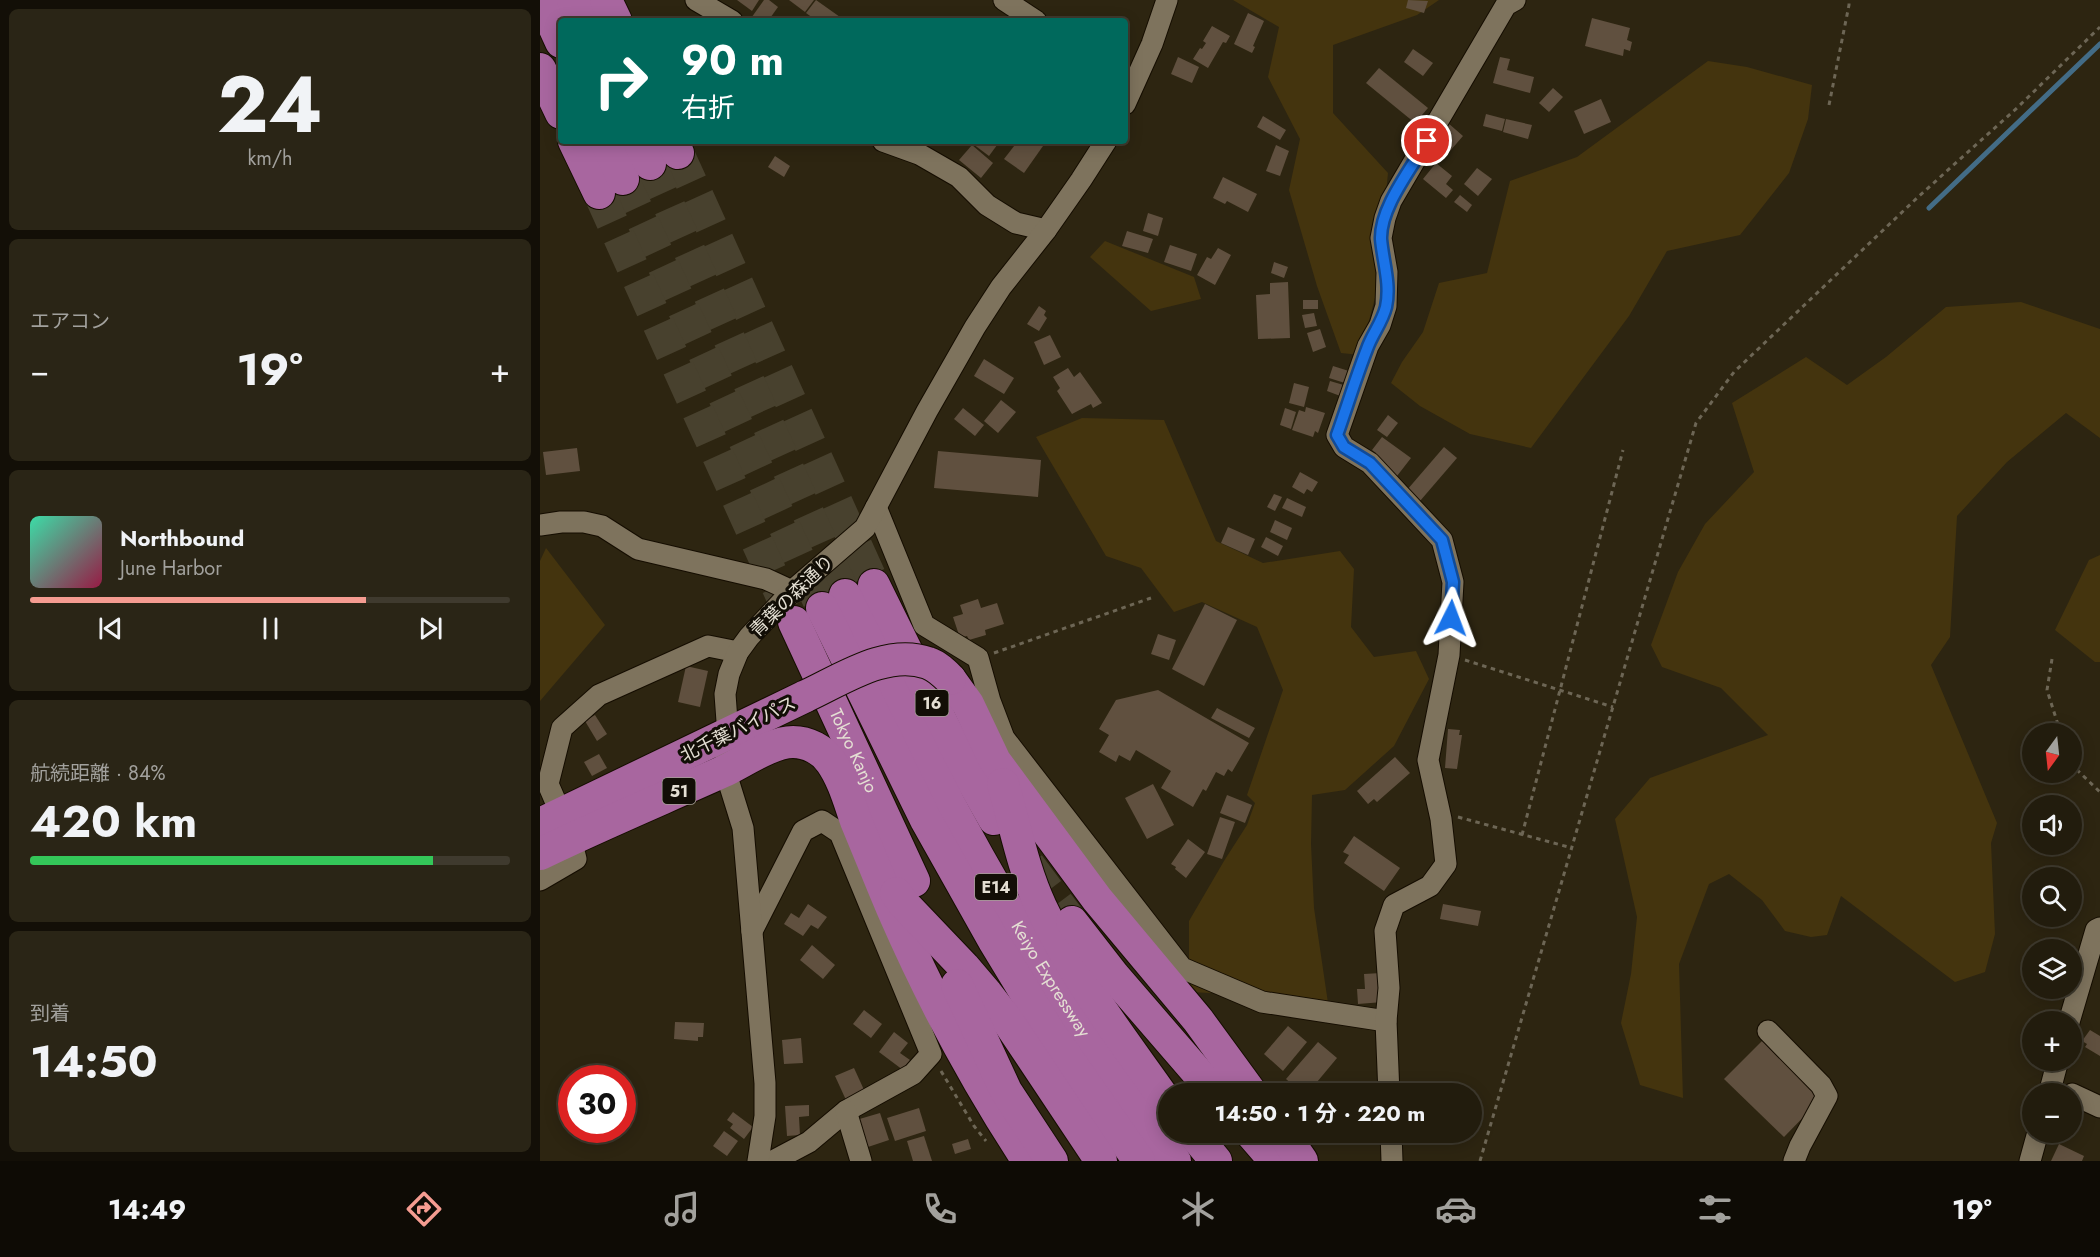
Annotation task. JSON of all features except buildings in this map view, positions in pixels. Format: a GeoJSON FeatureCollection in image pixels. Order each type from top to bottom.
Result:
{"type":"FeatureCollection","features":[{"type":"Feature","properties":{"kind":"highway"},"geometry":{"type":"LineString","coordinates":[[542,0],[558,35]]}},
{"type":"Feature","properties":{"kind":"highway"},"geometry":{"type":"LineString","coordinates":[[573,0],[582,18]]}},
{"type":"Feature","properties":{"kind":"highway"},"geometry":{"type":"LineString","coordinates":[[606,0],[615,18]]}},
{"type":"Feature","properties":{"kind":"highway"},"geometry":{"type":"LineString","coordinates":[[540,69],[558,107]]}},
{"type":"Feature","properties":{"kind":"highway"},"geometry":{"type":"LineString","coordinates":[[584,144],[644,162]]}},
{"type":"Feature","properties":{"kind":"highway"},"geometry":{"type":"LineString","coordinates":[[611,144],[644,162]]}},
{"type":"Feature","properties":{"kind":"highway","name":"16"},"geometry":{"type":"LineString","coordinates":[[847,596],[961,761],[994,819]]}},
{"type":"Feature","properties":{"kind":"highway","name":"Keiyo Expressway"},"geometry":{"type":"LineString","coordinates":[[847,596],[926,820],[994,941],[1050,1033],[1139,1161]]}},
{"type":"Feature","properties":{"kind":"highway","name":"Keiyo Expressway"},"geometry":{"type":"LineString","coordinates":[[847,596],[952,810],[1031,950],[1088,1040],[1175,1161]]}},
{"type":"Feature","properties":{"kind":"highway","name":"Tokyo Kanjo"},"geometry":{"type":"LineString","coordinates":[[794,622],[914,881]]}},
{"type":"Feature","properties":{"kind":"highway","name":"北千葉バイパス"},"geometry":{"type":"LineString","coordinates":[[540,854],[557,826],[806,696],[862,670],[886,662],[910,660],[929,663],[951,679],[968,704],[995,761]]}},
{"type":"Feature","properties":{"kind":"highway","name":"北千葉バイパス"},"geometry":{"type":"LineString","coordinates":[[557,826],[725,770],[779,744],[794,742],[820,750],[836,770],[875,870]]}},
{"type":"Feature","properties":{"kind":"highway"},"geometry":{"type":"LineString","coordinates":[[995,761],[1097,899],[1198,1020],[1244,1083]]}},
{"type":"Feature","properties":{"kind":"highway"},"geometry":{"type":"LineString","coordinates":[[995,761],[1030,878],[1045,915],[1059,942],[1158,1089]]}},
{"type":"Feature","properties":{"kind":"highway"},"geometry":{"type":"LineString","coordinates":[[875,870],[956,1043],[1028,1161]]}},
{"type":"Feature","properties":{"kind":"highway"},"geometry":{"type":"LineString","coordinates":[[875,870],[964,967],[993,1003],[1101,1161]]}},
{"type":"Feature","properties":{"kind":"highway"},"geometry":{"type":"LineString","coordinates":[[1072,922],[1114,976],[1206,1083]]}},
{"type":"Feature","properties":{"kind":"highway"},"geometry":{"type":"LineString","coordinates":[[1114,976],[1121,993],[1180,1083]]}},
{"type":"Feature","properties":{"kind":"highway"},"geometry":{"type":"LineString","coordinates":[[957,985],[1006,1091],[1052,1161]]}},
{"type":"Feature","properties":{"kind":"highway"},"geometry":{"type":"LineString","coordinates":[[976,1024],[1007,1062],[1076,1161]]}},
{"type":"Feature","properties":{"kind":"highway"},"geometry":{"type":"LineString","coordinates":[[1201,1143],[1216,1161]]}},
{"type":"Feature","properties":{"kind":"highway"},"geometry":{"type":"LineString","coordinates":[[1213,1143],[1222,1161]]}},
{"type":"Feature","properties":{"kind":"highway"},"geometry":{"type":"LineString","coordinates":[[1259,1143],[1275,1161]]}},
{"type":"Feature","properties":{"kind":"highway"},"geometry":{"type":"LineString","coordinates":[[1290,1143],[1302,1161]]}},
{"type":"Feature","properties":{"kind":"street"},"geometry":{"type":"LineString","coordinates":[[696,0],[727,18]]}},
{"type":"Feature","properties":{"kind":"street"},"geometry":{"type":"LineString","coordinates":[[1004,0],[1031,18]]}},
{"type":"Feature","properties":{"kind":"street"},"geometry":{"type":"LineString","coordinates":[[1128,90],[1167,0]]}},
{"type":"Feature","properties":{"kind":"street"},"geometry":{"type":"LineString","coordinates":[[1389,1083],[1386,1021],[1389,988],[1385,931],[1394,905],[1430,886],[1446,864],[1439,812],[1428,760],[1449,655],[1453,582],[1442,540],[1370,463],[1344,447],[1337,435],[1368,346],[1380,325],[1386,306],[1387,272],[1381,238],[1391,201],[1506,5],[1515,0]]}},
{"type":"Feature","properties":{"kind":"street"},"geometry":{"type":"LineString","coordinates":[[891,144],[919,154],[959,177],[987,205],[1016,223],[1046,230]]}},
{"type":"Feature","properties":{"kind":"street","name":"青葉の森通り"},"geometry":{"type":"LineString","coordinates":[[758,1161],[765,1116],[765,1083],[743,828],[725,770],[728,735],[725,694],[729,674],[738,652],[792,591],[865,528],[975,327],[1001,286],[1046,230],[1104,144]]}},
{"type":"Feature","properties":{"kind":"street"},"geometry":{"type":"LineString","coordinates":[[876,507],[924,625],[978,658],[990,701],[1004,738],[1182,968],[1262,1002],[1386,1021]]}},
{"type":"Feature","properties":{"kind":"street"},"geometry":{"type":"LineString","coordinates":[[540,525],[573,522],[602,525],[638,549],[766,579],[792,591]]}},
{"type":"Feature","properties":{"kind":"street"},"geometry":{"type":"LineString","coordinates":[[540,880],[576,859],[557,826],[548,784],[562,728],[599,695],[708,646],[738,652]]}},
{"type":"Feature","properties":{"kind":"street"},"geometry":{"type":"LineString","coordinates":[[752,931],[803,831],[822,821],[840,832],[931,1054],[913,1074],[846,1111],[809,1142],[780,1159]]}},
{"type":"Feature","properties":{"kind":"street"},"geometry":{"type":"LineString","coordinates":[[2072,1011],[2087,954],[2096,930],[2100,928]]}},
{"type":"Feature","properties":{"kind":"street"},"geometry":{"type":"LineString","coordinates":[[1768,1031],[1821,1084],[1827,1096],[1794,1161]]}},
{"type":"Feature","properties":{"kind":"street"},"geometry":{"type":"LineString","coordinates":[[846,1111],[861,1161]]}},
{"type":"Feature","properties":{"kind":"street"},"geometry":{"type":"LineString","coordinates":[[1391,1143],[1392,1161]]}},
{"type":"Feature","properties":{"kind":"street"},"geometry":{"type":"LineString","coordinates":[[2030,1161],[2035,1143]]}},
{"type":"Feature","properties":{"kind":"path"},"geometry":{"type":"LineString","coordinates":[[1829,105],[1849,0]]}},
{"type":"Feature","properties":{"kind":"path"},"geometry":{"type":"LineString","coordinates":[[1480,1161],[1696,423],[1734,372],[1918,197],[2018,107],[2100,27]]}},
{"type":"Feature","properties":{"kind":"path"},"geometry":{"type":"LineString","coordinates":[[1522,835],[1623,450]]}},
{"type":"Feature","properties":{"kind":"path"},"geometry":{"type":"LineString","coordinates":[[978,658],[1151,598]]}},
{"type":"Feature","properties":{"kind":"path"},"geometry":{"type":"LineString","coordinates":[[1449,655],[1613,707]]}},
{"type":"Feature","properties":{"kind":"path"},"geometry":{"type":"LineString","coordinates":[[2052,659],[2047,690],[2058,723]]}},
{"type":"Feature","properties":{"kind":"path"},"geometry":{"type":"LineString","coordinates":[[2082,775],[2100,792]]}},
{"type":"Feature","properties":{"kind":"path"},"geometry":{"type":"LineString","coordinates":[[1439,812],[1572,848]]}},
{"type":"Feature","properties":{"kind":"path"},"geometry":{"type":"LineString","coordinates":[[931,1054],[987,1144]]}},
{"type":"Feature","properties":{"kind":"shaded area"},"geometry":{"type":"Polygon","coordinates":[[[1233,0],[1439,0],[1417,15],[1333,45],[1333,113],[1388,173],[1376,294],[1360,355],[1341,353],[1317,286],[1289,190],[1300,139],[1268,77],[1279,27],[1233,0]]]}},
{"type":"Feature","properties":{"kind":"shaded area"},"geometry":{"type":"Polygon","coordinates":[[[1708,61],[1747,67],[1812,85],[1808,119],[1789,173],[1740,235],[1667,251],[1629,316],[1531,448],[1470,434],[1420,406],[1391,383],[1402,362],[1423,332],[1439,283],[1487,273],[1510,181],[1577,157],[1708,61]]]}},
{"type":"Feature","properties":{"kind":"shaded area"},"geometry":{"type":"Polygon","coordinates":[[[1105,241],[1194,277],[1201,299],[1151,311],[1090,257],[1105,241]]]}},
{"type":"Feature","properties":{"kind":"shaded area"},"geometry":{"type":"Polygon","coordinates":[[[2021,302],[2100,329],[2100,438],[2066,413],[2007,462],[1957,516],[1950,637],[1931,665],[1997,823],[1991,843],[1995,934],[1985,972],[1955,982],[1841,896],[1827,935],[1811,937],[1785,931],[1762,900],[1729,874],[1709,884],[1679,964],[1683,1098],[1640,1085],[1621,1023],[1631,974],[1637,917],[1615,819],[1650,778],[1768,735],[1721,688],[1662,667],[1651,645],[1678,572],[1705,524],[1754,472],[1732,403],[1806,357],[1847,385],[1886,357],[1946,307],[2021,302]]]}},
{"type":"Feature","properties":{"kind":"shaded area"},"geometry":{"type":"Polygon","coordinates":[[[1082,418],[1164,420],[1216,541],[1263,563],[1340,551],[1354,569],[1351,627],[1374,657],[1416,651],[1429,679],[1394,746],[1345,790],[1312,795],[1311,844],[1314,908],[1328,1003],[1275,996],[1189,992],[1189,921],[1247,825],[1255,803],[1247,795],[1283,690],[1257,627],[1202,602],[1174,612],[1141,568],[1106,556],[1036,437],[1082,418]]]}},
{"type":"Feature","properties":{"kind":"shaded area"},"geometry":{"type":"Polygon","coordinates":[[[546,548],[605,625],[540,701],[540,561],[546,548]]]}},
{"type":"Feature","properties":{"kind":"shaded area"},"geometry":{"type":"Polygon","coordinates":[[[2100,555],[2100,662],[2095,662],[2055,630],[2089,560],[2100,555]]]}},
{"type":"Feature","properties":{"kind":"waterway"},"geometry":{"type":"LineString","coordinates":[[1929,208],[2100,44]]}},
{"type":"Feature","properties":{"kind":"tunnel"},"geometry":{"type":"LineString","coordinates":[[678,153],[874,585]]}},
{"type":"Feature","properties":{"kind":"tunnel"},"geometry":{"type":"LineString","coordinates":[[650,164],[845,595]]}},
{"type":"Feature","properties":{"kind":"tunnel"},"geometry":{"type":"LineString","coordinates":[[623,179],[822,608]]}},
{"type":"Feature","properties":{"kind":"tunnel"},"geometry":{"type":"LineString","coordinates":[[599,193],[787,608]]}},
{"type":"Feature","properties":{"kind":"tunnel"},"geometry":{"type":"LineString","coordinates":[[1029,865],[1072,922]]}},
{"type":"Feature","properties":{"kind":"route"},"geometry":{"type":"LineString","coordinates":[[1427,141],[1391,201],[1385,218],[1381,238],[1387,272],[1386,306],[1380,325],[1368,346],[1337,435],[1344,447],[1370,463],[1442,540],[1453,582],[1451,618]]}}]}
